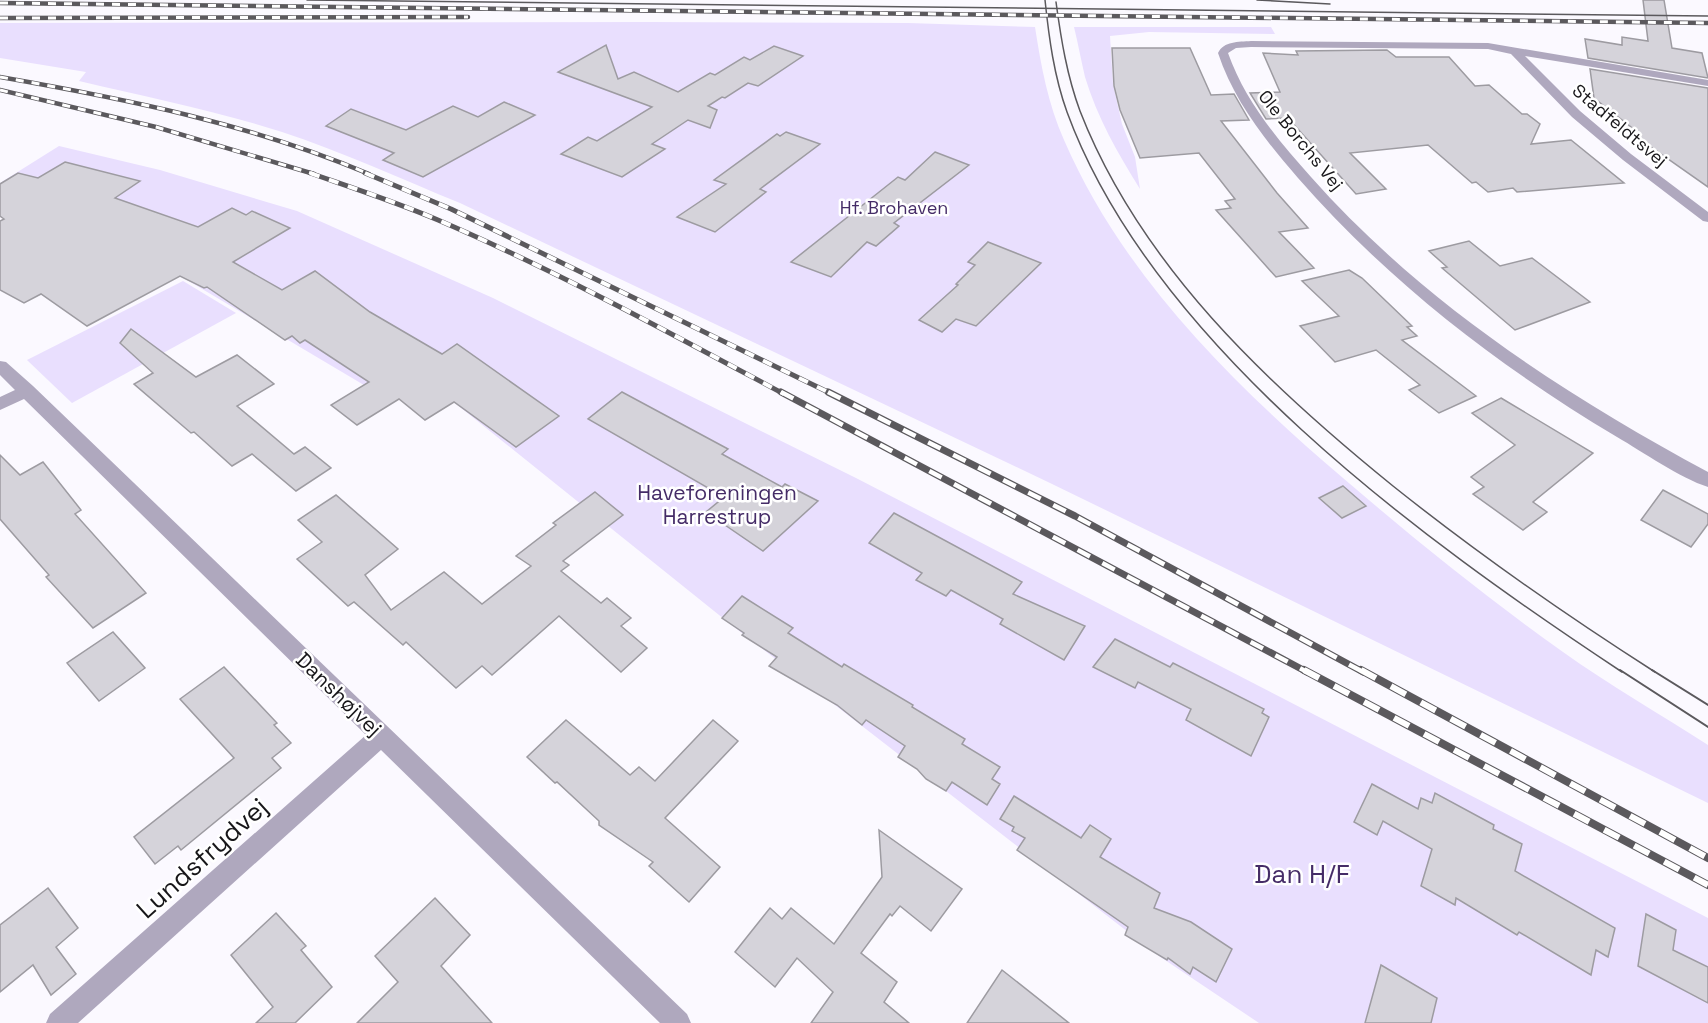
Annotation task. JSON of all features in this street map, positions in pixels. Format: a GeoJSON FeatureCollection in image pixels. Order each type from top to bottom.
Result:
{"type":"FeatureCollection","features":[{"type":"Feature","properties":{"kind":"street","name":"Ole Borchs Vej"},"geometry":{"type":"LineString","coordinates":[[1708,83],[1539,53],[1515,52],[1496,47],[1471,45],[1251,44],[1234,45],[1225,48],[1223,53],[1235,84],[1272,138],[1305,180],[1394,266],[1451,314],[1526,371],[1644,446],[1708,480]]}},
{"type":"Feature","properties":{"kind":"street","name":"Stadfeldtsvej"},"geometry":{"type":"LineString","coordinates":[[1515,52],[1576,114],[1627,157],[1708,218]]}},
{"type":"Feature","properties":{"kind":"street","name":"Danshøjvej"},"geometry":{"type":"LineString","coordinates":[[0,366],[678,1023]]}},
{"type":"Feature","properties":{"kind":"street"},"geometry":{"type":"LineString","coordinates":[[0,404],[27,390]]}},
{"type":"Feature","properties":{"kind":"street","name":"Lundsfrydvej"},"geometry":{"type":"LineString","coordinates":[[59,1023],[382,735]]}},
{"type":"Feature","properties":{"kind":"green space","name":"Hf. Brohaven"},"geometry":{"type":"Polygon","coordinates":[[[0,23],[908,23],[1035,27],[1049,99],[1064,140],[1088,190],[1117,237],[1149,282],[1184,325],[1261,405],[1370,501],[1451,568],[1580,664],[1708,745],[1708,803],[1050,483],[460,203],[350,157],[257,124],[79,81],[86,72],[0,58],[0,23]]]}},
{"type":"Feature","properties":{"kind":"green space"},"geometry":{"type":"Polygon","coordinates":[[[1074,27],[1271,27],[1275,34],[1149,32],[1110,36],[1113,84],[1122,124],[1135,157],[1140,189],[1102,121],[1085,77],[1074,27]]]}},
{"type":"Feature","properties":{"kind":"green space","name":"Dan H/F"},"geometry":{"type":"Polygon","coordinates":[[[59,146],[160,170],[297,211],[493,298],[856,478],[1708,918],[1708,1023],[1259,1023],[1159,956],[729,623],[455,403],[417,367],[374,391],[182,277],[123,250],[0,208],[0,183],[59,146]]]}},
{"type":"Feature","properties":{"kind":"green space"},"geometry":{"type":"Polygon","coordinates":[[[183,281],[236,313],[72,403],[27,360],[183,281]]]}},
{"type":"Feature","properties":{"kind":"building"},"geometry":{"type":"Polygon","coordinates":[[[1643,0],[1664,0],[1672,48],[1702,53],[1708,78],[1588,58],[1585,39],[1622,45],[1622,37],[1648,41],[1643,0]]]}},
{"type":"Feature","properties":{"kind":"building"},"geometry":{"type":"Polygon","coordinates":[[[606,45],[618,79],[634,72],[678,92],[710,73],[715,75],[744,57],[750,60],[774,46],[803,56],[758,86],[748,83],[708,106],[717,110],[710,128],[688,120],[652,144],[665,149],[622,177],[561,154],[588,137],[597,141],[652,107],[558,72],[606,45]]]}},
{"type":"Feature","properties":{"kind":"building"},"geometry":{"type":"Polygon","coordinates":[[[1112,48],[1190,48],[1211,95],[1234,94],[1249,120],[1221,121],[1277,193],[1308,228],[1279,232],[1314,268],[1276,277],[1216,210],[1231,208],[1225,201],[1235,199],[1199,153],[1140,158],[1120,110],[1114,86],[1112,48]]]}},
{"type":"Feature","properties":{"kind":"building"},"geometry":{"type":"Polygon","coordinates":[[[1387,50],[1396,57],[1449,57],[1475,86],[1489,85],[1522,114],[1527,114],[1540,124],[1531,144],[1571,140],[1624,183],[1517,192],[1513,188],[1488,192],[1476,182],[1472,183],[1428,145],[1350,153],[1386,189],[1356,194],[1288,118],[1266,119],[1250,93],[1280,92],[1263,53],[1298,55],[1296,51],[1387,50]]]}},
{"type":"Feature","properties":{"kind":"building"},"geometry":{"type":"Polygon","coordinates":[[[1590,69],[1708,88],[1708,187],[1624,128],[1631,127],[1594,98],[1590,69]]]}},
{"type":"Feature","properties":{"kind":"building"},"geometry":{"type":"Polygon","coordinates":[[[504,102],[535,115],[423,177],[383,160],[394,153],[326,126],[351,109],[406,130],[453,106],[478,117],[504,102]]]}},
{"type":"Feature","properties":{"kind":"building"},"geometry":{"type":"Polygon","coordinates":[[[786,132],[820,144],[760,189],[766,192],[715,232],[677,217],[726,184],[714,180],[777,134],[780,136],[786,132]]]}},
{"type":"Feature","properties":{"kind":"building"},"geometry":{"type":"Polygon","coordinates":[[[935,152],[969,165],[894,223],[899,226],[876,246],[867,242],[831,277],[791,262],[898,177],[905,180],[935,152]]]}},
{"type":"Feature","properties":{"kind":"building"},"geometry":{"type":"Polygon","coordinates":[[[65,162],[140,181],[115,198],[198,227],[232,208],[246,215],[252,211],[290,228],[233,262],[282,290],[315,271],[370,312],[442,354],[457,344],[559,416],[516,447],[454,402],[425,420],[399,399],[357,425],[331,405],[369,382],[305,340],[300,343],[292,336],[285,340],[207,287],[204,288],[180,276],[87,326],[41,294],[24,303],[0,290],[0,221],[4,219],[0,216],[0,184],[18,173],[38,178],[65,162]]]}},
{"type":"Feature","properties":{"kind":"building"},"geometry":{"type":"Polygon","coordinates":[[[1469,241],[1500,266],[1532,258],[1590,302],[1515,330],[1442,268],[1447,267],[1429,251],[1469,241]]]}},
{"type":"Feature","properties":{"kind":"building"},"geometry":{"type":"Polygon","coordinates":[[[988,242],[1041,263],[976,326],[956,319],[942,332],[919,320],[958,285],[956,284],[975,265],[968,262],[988,242]]]}},
{"type":"Feature","properties":{"kind":"building"},"geometry":{"type":"Polygon","coordinates":[[[1349,270],[1362,278],[1412,326],[1407,327],[1417,336],[1402,340],[1476,396],[1439,413],[1409,390],[1420,385],[1376,350],[1335,362],[1300,326],[1339,316],[1302,281],[1349,270]]]}},
{"type":"Feature","properties":{"kind":"building"},"geometry":{"type":"Polygon","coordinates":[[[131,329],[196,377],[237,355],[274,384],[237,406],[294,454],[305,447],[331,468],[296,491],[252,454],[232,466],[134,384],[153,373],[120,343],[131,329]]]}},
{"type":"Feature","properties":{"kind":"building"},"geometry":{"type":"Polygon","coordinates":[[[622,392],[728,449],[722,454],[782,487],[785,484],[818,501],[763,551],[706,512],[724,497],[588,419],[622,392]]]}},
{"type":"Feature","properties":{"kind":"building"},"geometry":{"type":"Polygon","coordinates":[[[1501,398],[1593,453],[1533,502],[1547,512],[1523,530],[1473,494],[1484,487],[1471,477],[1515,445],[1472,413],[1501,398]]]}},
{"type":"Feature","properties":{"kind":"building"},"geometry":{"type":"Polygon","coordinates":[[[0,455],[20,475],[43,462],[81,510],[75,514],[146,593],[93,628],[46,577],[49,575],[0,519],[0,455]]]}},
{"type":"Feature","properties":{"kind":"building"},"geometry":{"type":"Polygon","coordinates":[[[1343,486],[1366,506],[1342,518],[1319,498],[1343,486]]]}},
{"type":"Feature","properties":{"kind":"building"},"geometry":{"type":"Polygon","coordinates":[[[1663,490],[1708,514],[1708,524],[1691,547],[1641,520],[1663,490]]]}},
{"type":"Feature","properties":{"kind":"building"},"geometry":{"type":"Polygon","coordinates":[[[595,492],[623,515],[563,561],[569,565],[561,571],[601,603],[607,598],[631,618],[621,626],[647,648],[621,672],[559,616],[492,675],[482,666],[456,688],[406,642],[403,645],[354,602],[348,606],[297,559],[322,542],[298,520],[336,495],[398,549],[365,575],[391,610],[444,572],[482,604],[531,566],[516,556],[556,525],[553,523],[595,492]]]}},
{"type":"Feature","properties":{"kind":"building"},"geometry":{"type":"Polygon","coordinates":[[[894,513],[1022,582],[1013,594],[1085,626],[1064,660],[1000,624],[1003,619],[951,590],[946,596],[916,580],[922,573],[869,543],[894,513]]]}},
{"type":"Feature","properties":{"kind":"building"},"geometry":{"type":"Polygon","coordinates":[[[742,596],[793,628],[788,633],[842,667],[844,664],[913,705],[912,707],[965,739],[962,744],[1000,767],[992,779],[1000,784],[987,805],[952,782],[946,791],[926,779],[917,769],[898,757],[905,746],[866,720],[862,725],[837,705],[769,666],[777,657],[742,635],[744,633],[722,618],[742,596]]]}},
{"type":"Feature","properties":{"kind":"building"},"geometry":{"type":"Polygon","coordinates":[[[113,632],[145,668],[99,701],[67,663],[113,632]]]}},
{"type":"Feature","properties":{"kind":"building"},"geometry":{"type":"Polygon","coordinates":[[[1115,639],[1170,667],[1173,663],[1264,709],[1262,713],[1269,717],[1251,756],[1186,720],[1191,709],[1138,682],[1135,688],[1093,667],[1115,639]]]}},
{"type":"Feature","properties":{"kind":"building"},"geometry":{"type":"Polygon","coordinates":[[[224,667],[277,723],[274,725],[291,743],[272,758],[281,768],[181,850],[178,846],[155,864],[134,837],[234,758],[180,699],[224,667]]]}},
{"type":"Feature","properties":{"kind":"building"},"geometry":{"type":"Polygon","coordinates":[[[566,720],[630,775],[639,767],[655,781],[713,720],[738,741],[665,818],[720,867],[689,902],[649,866],[653,862],[599,825],[599,821],[527,757],[566,720]]]}},
{"type":"Feature","properties":{"kind":"building"},"geometry":{"type":"Polygon","coordinates":[[[1372,784],[1418,809],[1421,798],[1432,803],[1435,793],[1494,825],[1493,829],[1522,844],[1515,871],[1615,928],[1608,957],[1596,950],[1591,975],[1519,932],[1517,935],[1456,898],[1455,905],[1421,886],[1432,849],[1383,821],[1377,835],[1354,822],[1372,784]]]}},
{"type":"Feature","properties":{"kind":"building"},"geometry":{"type":"Polygon","coordinates":[[[1014,796],[1081,838],[1090,825],[1111,839],[1100,857],[1160,893],[1154,908],[1191,922],[1232,949],[1216,982],[1193,967],[1190,974],[1168,958],[1167,960],[1125,935],[1128,927],[1017,850],[1025,838],[1012,831],[1014,827],[1000,819],[1014,796]]]}},
{"type":"Feature","properties":{"kind":"building"},"geometry":{"type":"Polygon","coordinates":[[[879,830],[962,889],[931,931],[900,906],[892,916],[890,914],[861,953],[897,982],[884,1002],[909,1023],[811,1023],[833,992],[797,958],[775,987],[735,952],[770,908],[782,919],[791,908],[834,944],[882,877],[879,830]]]}},
{"type":"Feature","properties":{"kind":"building"},"geometry":{"type":"Polygon","coordinates":[[[48,888],[78,928],[56,947],[76,974],[51,995],[33,965],[0,992],[0,925],[48,888]]]}},
{"type":"Feature","properties":{"kind":"building"},"geometry":{"type":"Polygon","coordinates":[[[435,898],[470,935],[441,966],[492,1023],[357,1023],[398,982],[375,956],[435,898]]]}},
{"type":"Feature","properties":{"kind":"building"},"geometry":{"type":"Polygon","coordinates":[[[276,913],[306,946],[301,950],[332,987],[295,1023],[256,1023],[273,1007],[231,955],[276,913]]]}},
{"type":"Feature","properties":{"kind":"building"},"geometry":{"type":"Polygon","coordinates":[[[1646,914],[1676,930],[1673,950],[1708,967],[1708,1003],[1638,966],[1646,914]]]}},
{"type":"Feature","properties":{"kind":"building"},"geometry":{"type":"Polygon","coordinates":[[[1381,965],[1437,998],[1431,1023],[1365,1023],[1381,965]]]}},
{"type":"Feature","properties":{"kind":"building"},"geometry":{"type":"Polygon","coordinates":[[[1002,970],[1069,1023],[967,1023],[1002,970]]]}},
{"type":"Feature","properties":{"kind":"tram line"},"geometry":{"type":"LineString","coordinates":[[307,0],[1046,8]]}},
{"type":"Feature","properties":{"kind":"tram line"},"geometry":{"type":"LineString","coordinates":[[1045,0],[1046,8]]}},
{"type":"Feature","properties":{"kind":"tram line"},"geometry":{"type":"LineString","coordinates":[[1257,0],[1330,4]]}},
{"type":"Feature","properties":{"kind":"tram line"},"geometry":{"type":"LineString","coordinates":[[1056,2],[1057,9]]}},
{"type":"Feature","properties":{"kind":"tram line"},"geometry":{"type":"LineString","coordinates":[[1046,8],[1057,9]]}},
{"type":"Feature","properties":{"kind":"tram line"},"geometry":{"type":"LineString","coordinates":[[1046,8],[1062,98],[1107,197],[1161,279],[1227,356],[1301,430],[1381,498],[1544,620],[1622,672]]}},
{"type":"Feature","properties":{"kind":"tram line"},"geometry":{"type":"LineString","coordinates":[[1057,9],[1708,16]]}},
{"type":"Feature","properties":{"kind":"tram line"},"geometry":{"type":"LineString","coordinates":[[1057,9],[1075,98],[1106,167],[1136,220],[1172,270],[1212,318],[1299,406],[1393,486],[1521,582],[1655,672]]}},
{"type":"Feature","properties":{"kind":"tram line"},"geometry":{"type":"LineString","coordinates":[[1620,670],[1708,727]]}},
{"type":"Feature","properties":{"kind":"tram line"},"geometry":{"type":"LineString","coordinates":[[1652,670],[1708,705]]}},
{"type":"Feature","properties":{"kind":"railway"},"geometry":{"type":"LineString","coordinates":[[0,3],[1708,23]]}},
{"type":"Feature","properties":{"kind":"railway"},"geometry":{"type":"LineString","coordinates":[[0,18],[468,17]]}},
{"type":"Feature","properties":{"kind":"railway"},"geometry":{"type":"LineString","coordinates":[[0,77],[141,104],[234,127],[324,156],[369,174]]}},
{"type":"Feature","properties":{"kind":"railway"},"geometry":{"type":"LineString","coordinates":[[0,90],[156,127],[314,174]]}},
{"type":"Feature","properties":{"kind":"railway"},"geometry":{"type":"LineString","coordinates":[[310,173],[406,207],[526,260],[613,303],[784,394]]}},
{"type":"Feature","properties":{"kind":"railway"},"geometry":{"type":"LineString","coordinates":[[365,173],[451,209],[832,394]]}},
{"type":"Feature","properties":{"kind":"railway"},"geometry":{"type":"LineString","coordinates":[[781,392],[1307,672]]}},
{"type":"Feature","properties":{"kind":"railway"},"geometry":{"type":"LineString","coordinates":[[832,394],[1075,516],[1363,672]]}},
{"type":"Feature","properties":{"kind":"railway"},"geometry":{"type":"LineString","coordinates":[[1304,670],[1708,885]]}},
{"type":"Feature","properties":{"kind":"railway"},"geometry":{"type":"LineString","coordinates":[[1361,670],[1708,858]]}},
{"type":"Feature","properties":{"kind":"park label","name":"Haveforeningen Harrestrup"},"geometry":{"type":"Point","coordinates":[717,504]}}]}
